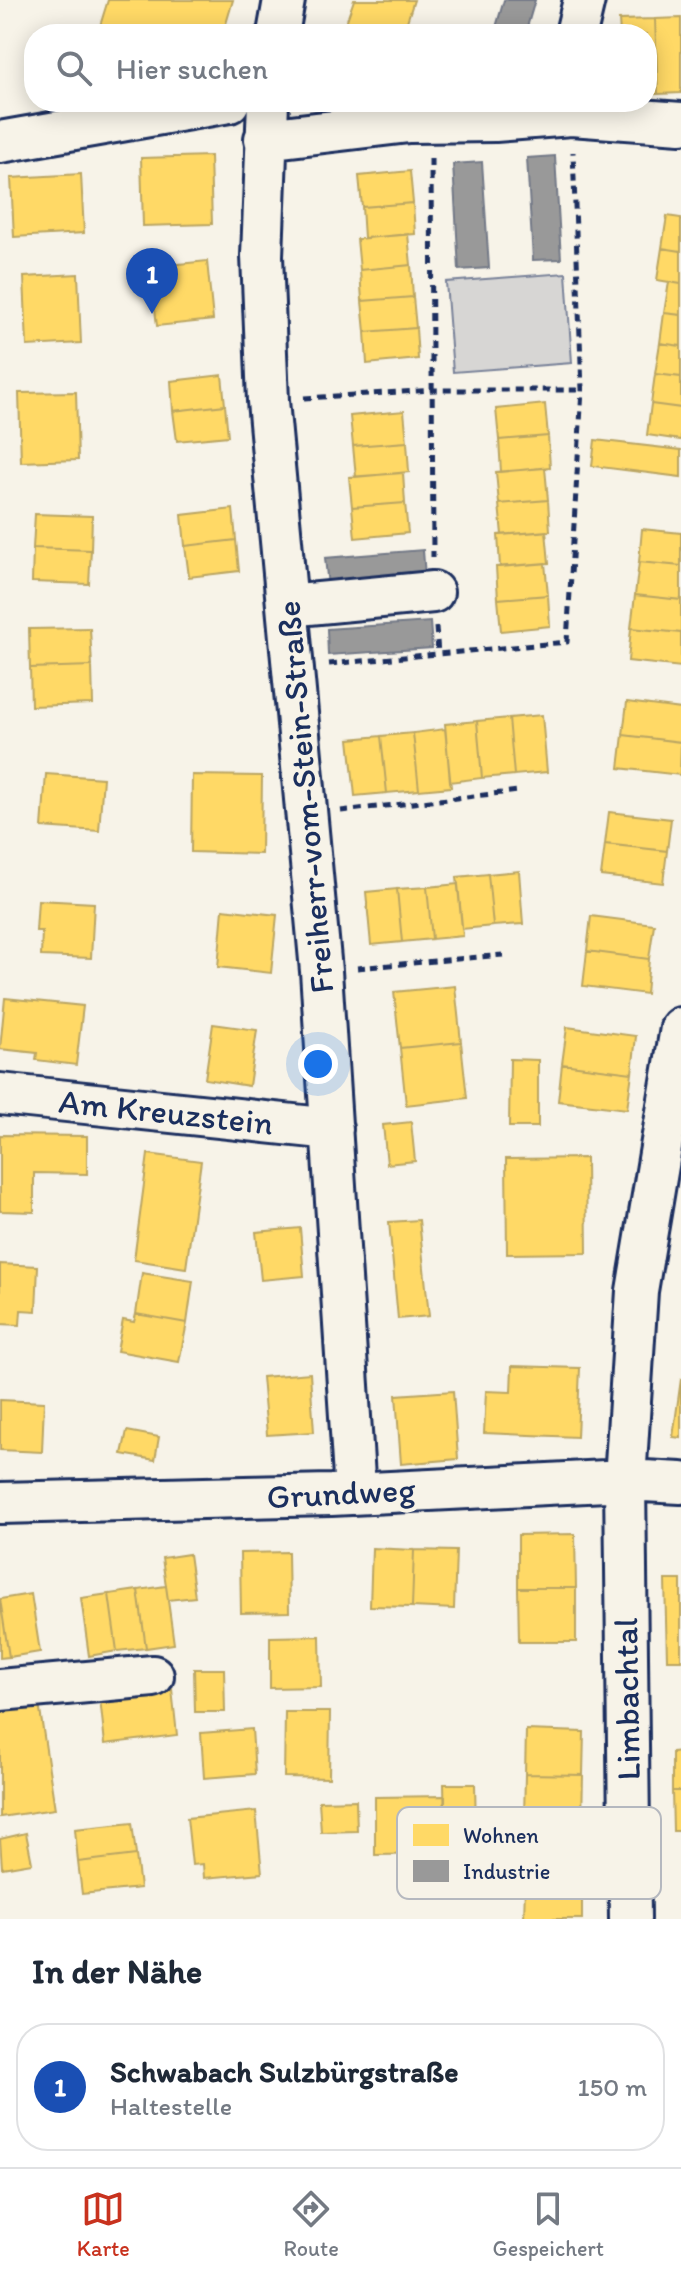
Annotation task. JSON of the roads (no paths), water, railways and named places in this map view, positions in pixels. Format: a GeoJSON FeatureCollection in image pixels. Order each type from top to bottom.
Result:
{"type":"FeatureCollection","features":[{"type":"Feature","properties":{"kind":"street"},"geometry":{"type":"LineString","coordinates":[[280,24],[284,0]]}},
{"type":"Feature","properties":{"kind":"street"},"geometry":{"type":"LineString","coordinates":[[578,24],[584,0]]}},
{"type":"Feature","properties":{"kind":"street"},"geometry":{"type":"LineString","coordinates":[[0,142],[172,112]]}},
{"type":"Feature","properties":{"kind":"street"},"geometry":{"type":"LineString","coordinates":[[266,120],[495,121],[555,112]]}},
{"type":"Feature","properties":{"kind":"street"},"geometry":{"type":"LineString","coordinates":[[572,112],[681,123]]}},
{"type":"Feature","properties":{"kind":"street","name":"Freiherr-vom-Stein-Straße"},"geometry":{"type":"LineString","coordinates":[[266,120],[262,256],[268,401],[321,971],[355,1493]]}},
{"type":"Feature","properties":{"kind":"street"},"geometry":{"type":"LineString","coordinates":[[288,606],[433,592]]}},
{"type":"Feature","properties":{"kind":"street","name":"Limbachtal"},"geometry":{"type":"LineString","coordinates":[[629,1807],[625,1480],[637,1291],[681,1028]]}},
{"type":"Feature","properties":{"kind":"street","name":"Am Kreuzstein"},"geometry":{"type":"LineString","coordinates":[[0,1094],[332,1129]]}},
{"type":"Feature","properties":{"kind":"street","name":"Grundweg"},"geometry":{"type":"LineString","coordinates":[[0,1503],[355,1493],[625,1480],[681,1483]]}},
{"type":"Feature","properties":{"kind":"street"},"geometry":{"type":"LineString","coordinates":[[0,1690],[153,1676]]}},
{"type":"Feature","properties":{"kind":"street","name":"Limbachtal"},"geometry":{"type":"LineString","coordinates":[[630,1899],[630,1919]]}},
{"type":"Feature","properties":{"kind":"place","name":"Schwabach Sulzbürgstraße"},"geometry":{"type":"Point","coordinates":[152,314]}}]}
